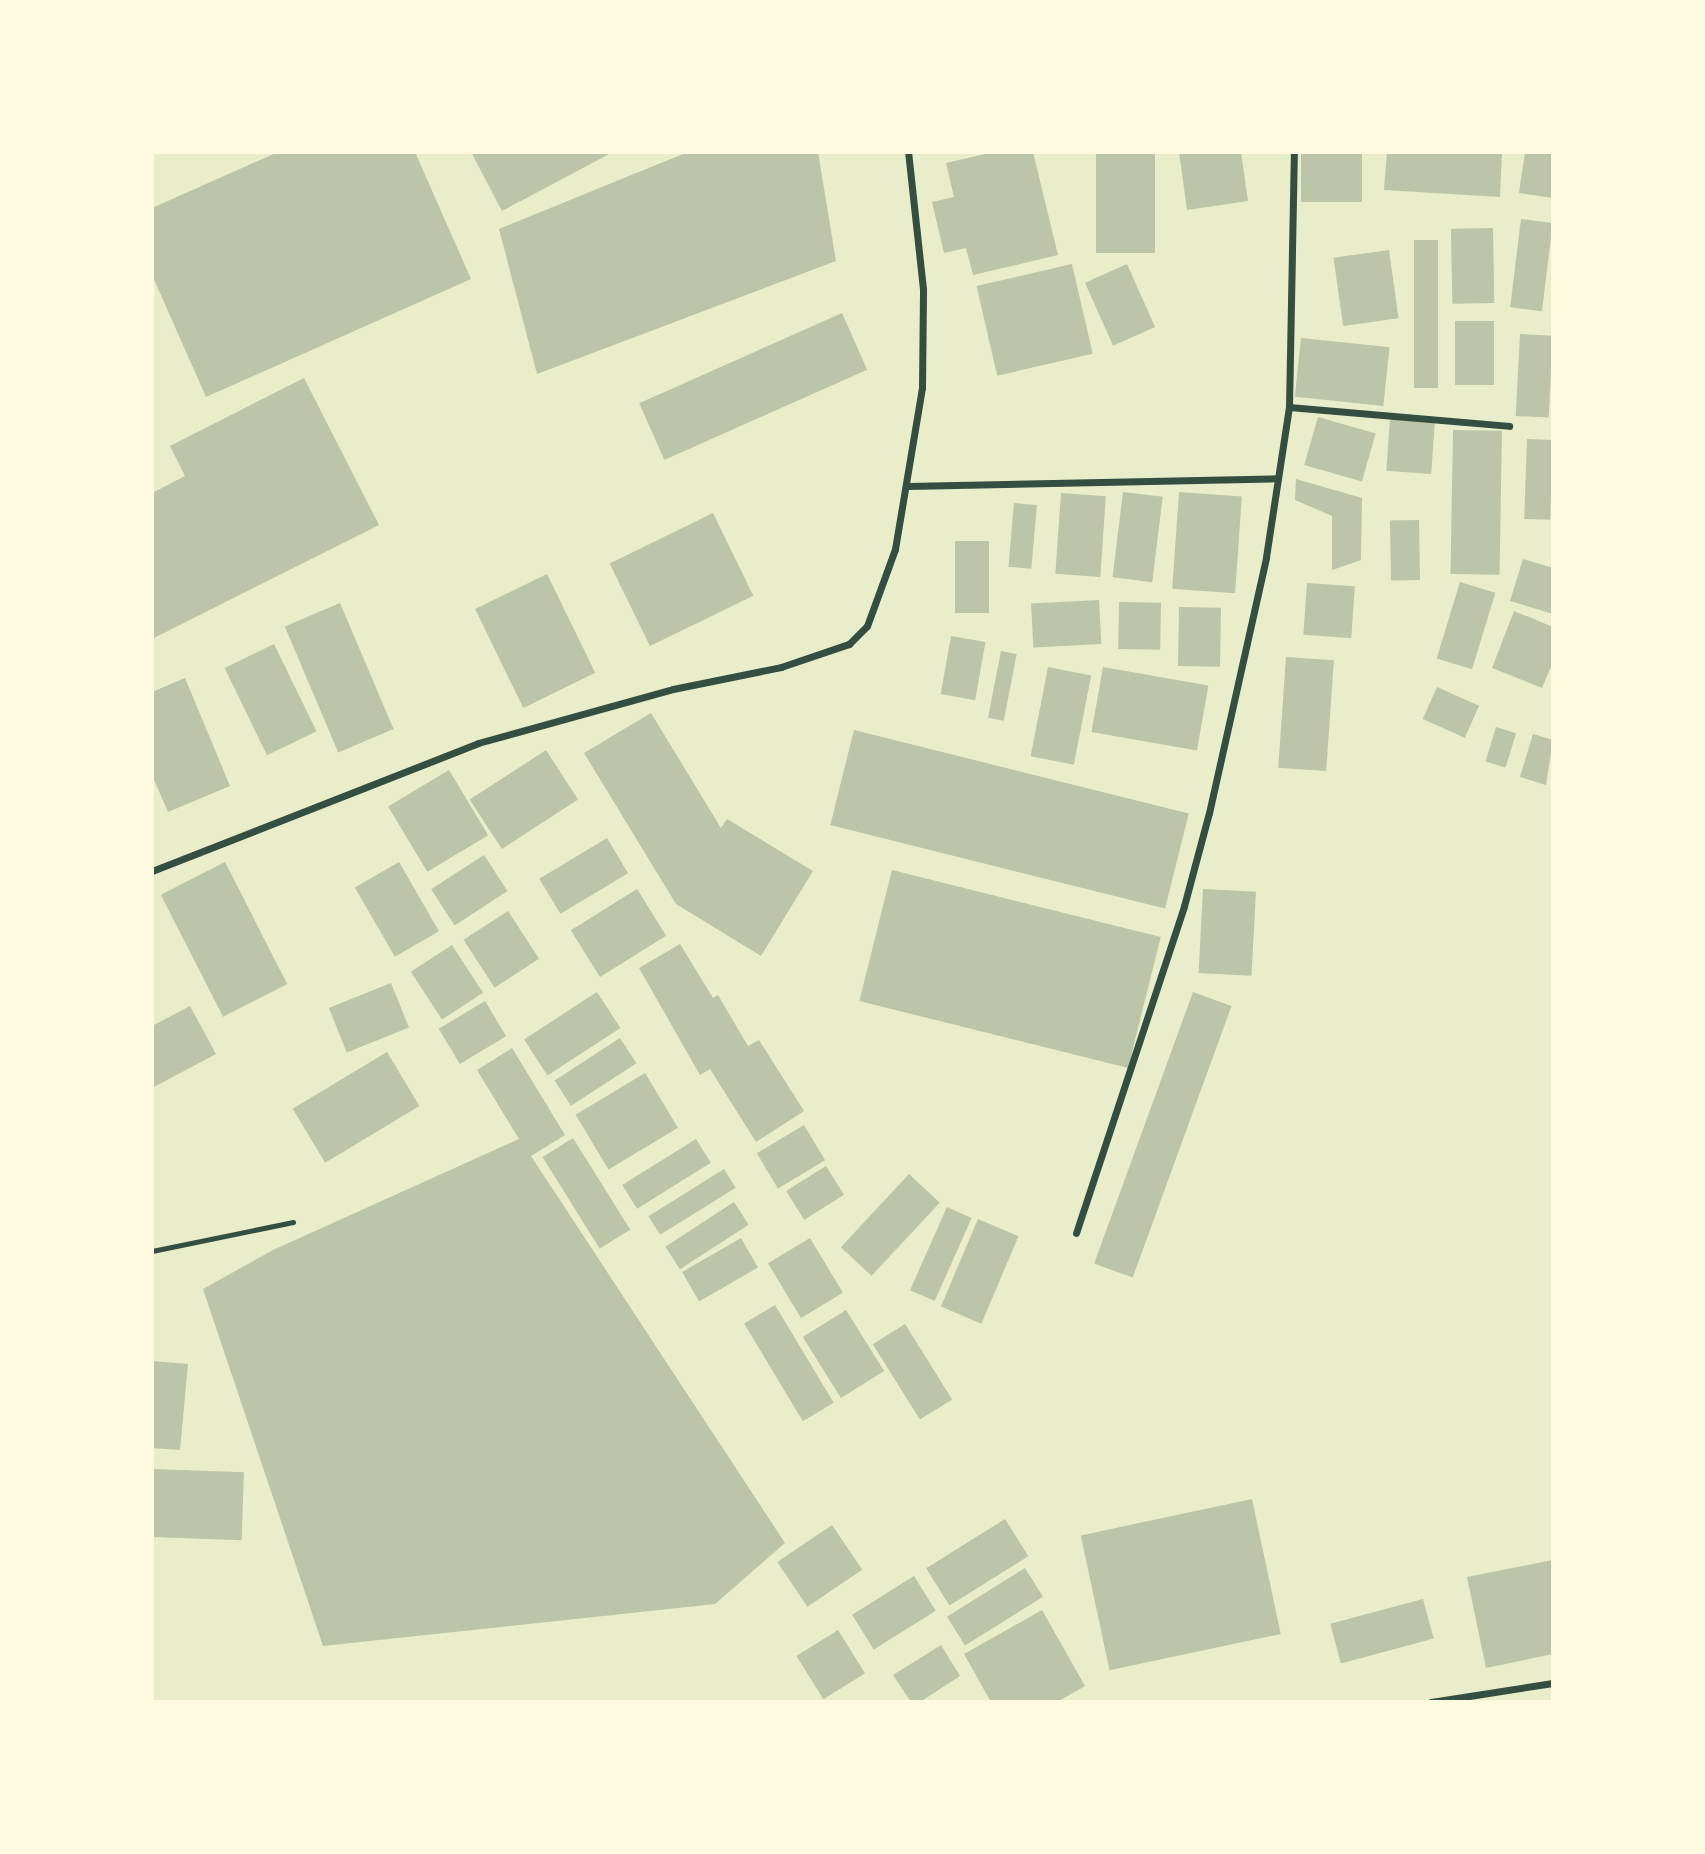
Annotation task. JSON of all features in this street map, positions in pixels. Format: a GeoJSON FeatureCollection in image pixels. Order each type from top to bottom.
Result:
{"type":"FeatureCollection","features":[{"type":"Feature","properties":{"kind":"street"},"geometry":{"type":"LineString","coordinates":[[152,871],[478,743],[673,689],[781,667],[849,644],[867,626],[879,601],[908,486],[922,388],[923,289],[908,152]]}},
{"type":"Feature","properties":{"kind":"street"},"geometry":{"type":"LineString","coordinates":[[1076,1233],[1184,906],[1209,813],[1266,557],[1289,407],[1294,152]]}},
{"type":"Feature","properties":{"kind":"street"},"geometry":{"type":"LineString","coordinates":[[1289,407],[1509,426]]}},
{"type":"Feature","properties":{"kind":"street"},"geometry":{"type":"LineString","coordinates":[[908,486],[1277,478]]}},
{"type":"Feature","properties":{"kind":"street"},"geometry":{"type":"LineString","coordinates":[[1432,1702],[1553,1683]]}},
{"type":"Feature","properties":{"kind":"lane"},"geometry":{"type":"LineString","coordinates":[[152,1251],[293,1223]]}},
{"type":"Feature","properties":{"kind":"building"},"geometry":{"type":"Polygon","coordinates":[[[278,152],[415,152],[471,279],[206,397],[152,275],[152,208],[278,152]]]}},
{"type":"Feature","properties":{"kind":"building"},"geometry":{"type":"Polygon","coordinates":[[[471,152],[613,152],[502,211],[471,152]]]}},
{"type":"Feature","properties":{"kind":"building"},"geometry":{"type":"Polygon","coordinates":[[[688,152],[818,152],[836,261],[537,374],[499,229],[688,152]]]}},
{"type":"Feature","properties":{"kind":"building"},"geometry":{"type":"Polygon","coordinates":[[[994,152],[1033,152],[1058,255],[973,275],[966,248],[944,253],[932,202],[954,197],[946,163],[994,152]]]}},
{"type":"Feature","properties":{"kind":"building"},"geometry":{"type":"Polygon","coordinates":[[[1096,152],[1155,152],[1155,253],[1096,253],[1096,152]]]}},
{"type":"Feature","properties":{"kind":"building"},"geometry":{"type":"Polygon","coordinates":[[[1179,152],[1241,152],[1248,201],[1187,210],[1179,152]]]}},
{"type":"Feature","properties":{"kind":"building"},"geometry":{"type":"Polygon","coordinates":[[[1301,152],[1362,152],[1362,202],[1301,202],[1301,152]]]}},
{"type":"Feature","properties":{"kind":"building"},"geometry":{"type":"Polygon","coordinates":[[[1387,152],[1502,152],[1500,197],[1384,190],[1387,152]]]}},
{"type":"Feature","properties":{"kind":"building"},"geometry":{"type":"Polygon","coordinates":[[[1525,152],[1553,152],[1553,198],[1519,193],[1525,152]]]}},
{"type":"Feature","properties":{"kind":"building"},"geometry":{"type":"Polygon","coordinates":[[[1521,219],[1553,223],[1542,311],[1510,307],[1521,219]]]}},
{"type":"Feature","properties":{"kind":"building"},"geometry":{"type":"Polygon","coordinates":[[[1493,228],[1494,303],[1452,304],[1451,229],[1493,228]]]}},
{"type":"Feature","properties":{"kind":"building"},"geometry":{"type":"Polygon","coordinates":[[[1414,240],[1438,240],[1438,388],[1414,388],[1414,240]]]}},
{"type":"Feature","properties":{"kind":"building"},"geometry":{"type":"Polygon","coordinates":[[[1389,250],[1399,318],[1343,326],[1334,258],[1389,250]]]}},
{"type":"Feature","properties":{"kind":"building"},"geometry":{"type":"Polygon","coordinates":[[[1072,264],[1093,354],[997,376],[977,286],[1072,264]]]}},
{"type":"Feature","properties":{"kind":"building"},"geometry":{"type":"Polygon","coordinates":[[[1127,264],[1155,327],[1113,346],[1085,283],[1127,264]]]}},
{"type":"Feature","properties":{"kind":"building"},"geometry":{"type":"Polygon","coordinates":[[[842,313],[867,370],[664,460],[639,403],[842,313]]]}},
{"type":"Feature","properties":{"kind":"building"},"geometry":{"type":"Polygon","coordinates":[[[1455,321],[1494,321],[1494,385],[1455,385],[1455,321]]]}},
{"type":"Feature","properties":{"kind":"building"},"geometry":{"type":"Polygon","coordinates":[[[1520,334],[1553,336],[1549,418],[1516,416],[1520,334]]]}},
{"type":"Feature","properties":{"kind":"building"},"geometry":{"type":"Polygon","coordinates":[[[1301,338],[1390,347],[1383,406],[1295,397],[1301,338]]]}},
{"type":"Feature","properties":{"kind":"building"},"geometry":{"type":"Polygon","coordinates":[[[304,378],[379,525],[152,639],[152,493],[185,476],[170,446],[304,378]]]}},
{"type":"Feature","properties":{"kind":"building"},"geometry":{"type":"Polygon","coordinates":[[[1318,417],[1376,434],[1362,482],[1304,465],[1318,417]]]}},
{"type":"Feature","properties":{"kind":"building"},"geometry":{"type":"Polygon","coordinates":[[[1390,418],[1435,421],[1431,474],[1386,471],[1390,418]]]}},
{"type":"Feature","properties":{"kind":"building"},"geometry":{"type":"Polygon","coordinates":[[[1453,430],[1502,431],[1499,575],[1450,574],[1453,430]]]}},
{"type":"Feature","properties":{"kind":"building"},"geometry":{"type":"Polygon","coordinates":[[[1527,439],[1553,440],[1550,520],[1524,519],[1527,439]]]}},
{"type":"Feature","properties":{"kind":"building"},"geometry":{"type":"Polygon","coordinates":[[[1296,479],[1362,498],[1361,560],[1332,570],[1332,516],[1295,500],[1296,479]]]}},
{"type":"Feature","properties":{"kind":"building"},"geometry":{"type":"Polygon","coordinates":[[[1123,492],[1163,497],[1152,582],[1113,577],[1123,492]]]}},
{"type":"Feature","properties":{"kind":"building"},"geometry":{"type":"Polygon","coordinates":[[[1179,492],[1242,496],[1235,593],[1172,589],[1179,492]]]}},
{"type":"Feature","properties":{"kind":"building"},"geometry":{"type":"Polygon","coordinates":[[[1061,493],[1106,496],[1100,577],[1055,574],[1061,493]]]}},
{"type":"Feature","properties":{"kind":"building"},"geometry":{"type":"Polygon","coordinates":[[[1014,503],[1037,505],[1031,569],[1008,567],[1014,503]]]}},
{"type":"Feature","properties":{"kind":"building"},"geometry":{"type":"Polygon","coordinates":[[[713,513],[753,596],[650,646],[610,563],[713,513]]]}},
{"type":"Feature","properties":{"kind":"building"},"geometry":{"type":"Polygon","coordinates":[[[1419,520],[1420,580],[1391,580],[1390,521],[1419,520]]]}},
{"type":"Feature","properties":{"kind":"building"},"geometry":{"type":"Polygon","coordinates":[[[955,541],[989,541],[989,613],[955,613],[955,541]]]}},
{"type":"Feature","properties":{"kind":"building"},"geometry":{"type":"Polygon","coordinates":[[[1523,559],[1553,568],[1553,614],[1510,601],[1523,559]]]}},
{"type":"Feature","properties":{"kind":"building"},"geometry":{"type":"Polygon","coordinates":[[[547,574],[595,673],[523,708],[475,609],[547,574]]]}},
{"type":"Feature","properties":{"kind":"building"},"geometry":{"type":"Polygon","coordinates":[[[1460,582],[1495,593],[1472,669],[1437,659],[1460,582]]]}},
{"type":"Feature","properties":{"kind":"building"},"geometry":{"type":"Polygon","coordinates":[[[1307,583],[1355,586],[1351,638],[1303,635],[1307,583]]]}},
{"type":"Feature","properties":{"kind":"building"},"geometry":{"type":"Polygon","coordinates":[[[1099,600],[1101,644],[1033,647],[1031,604],[1099,600]]]}},
{"type":"Feature","properties":{"kind":"building"},"geometry":{"type":"Polygon","coordinates":[[[1119,602],[1161,603],[1160,650],[1118,649],[1119,602]]]}},
{"type":"Feature","properties":{"kind":"building"},"geometry":{"type":"Polygon","coordinates":[[[340,603],[394,729],[338,753],[285,626],[340,603]]]}},
{"type":"Feature","properties":{"kind":"building"},"geometry":{"type":"Polygon","coordinates":[[[1179,607],[1221,608],[1220,667],[1178,666],[1179,607]]]}},
{"type":"Feature","properties":{"kind":"building"},"geometry":{"type":"Polygon","coordinates":[[[1514,611],[1553,627],[1553,662],[1542,688],[1492,668],[1514,611]]]}},
{"type":"Feature","properties":{"kind":"building"},"geometry":{"type":"Polygon","coordinates":[[[951,636],[985,642],[975,700],[941,694],[951,636]]]}},
{"type":"Feature","properties":{"kind":"building"},"geometry":{"type":"Polygon","coordinates":[[[274,644],[317,731],[267,755],[225,668],[274,644]]]}},
{"type":"Feature","properties":{"kind":"building"},"geometry":{"type":"Polygon","coordinates":[[[1001,651],[1017,654],[1004,721],[988,718],[1001,651]]]}},
{"type":"Feature","properties":{"kind":"building"},"geometry":{"type":"Polygon","coordinates":[[[1286,657],[1334,660],[1326,771],[1278,768],[1286,657]]]}},
{"type":"Feature","properties":{"kind":"building"},"geometry":{"type":"Polygon","coordinates":[[[1048,667],[1091,675],[1074,765],[1031,756],[1048,667]]]}},
{"type":"Feature","properties":{"kind":"building"},"geometry":{"type":"Polygon","coordinates":[[[1103,667],[1208,686],[1197,751],[1092,732],[1103,667]]]}},
{"type":"Feature","properties":{"kind":"building"},"geometry":{"type":"Polygon","coordinates":[[[185,678],[230,786],[168,812],[152,775],[152,692],[185,678]]]}},
{"type":"Feature","properties":{"kind":"building"},"geometry":{"type":"Polygon","coordinates":[[[1437,687],[1479,706],[1465,738],[1423,719],[1437,687]]]}},
{"type":"Feature","properties":{"kind":"building"},"geometry":{"type":"Polygon","coordinates":[[[651,713],[721,828],[727,819],[813,871],[761,956],[676,904],[584,753],[651,713]]]}},
{"type":"Feature","properties":{"kind":"building"},"geometry":{"type":"Polygon","coordinates":[[[1496,727],[1516,733],[1506,768],[1485,761],[1496,727]]]}},
{"type":"Feature","properties":{"kind":"building"},"geometry":{"type":"Polygon","coordinates":[[[854,730],[1189,813],[1165,909],[830,825],[854,730]]]}},
{"type":"Feature","properties":{"kind":"building"},"geometry":{"type":"Polygon","coordinates":[[[1533,734],[1553,740],[1546,785],[1520,777],[1533,734]]]}},
{"type":"Feature","properties":{"kind":"building"},"geometry":{"type":"Polygon","coordinates":[[[546,750],[578,799],[502,849],[470,800],[546,750]]]}},
{"type":"Feature","properties":{"kind":"building"},"geometry":{"type":"Polygon","coordinates":[[[449,770],[488,835],[427,872],[388,807],[449,770]]]}},
{"type":"Feature","properties":{"kind":"building"},"geometry":{"type":"Polygon","coordinates":[[[607,838],[628,873],[560,914],[539,879],[607,838]]]}},
{"type":"Feature","properties":{"kind":"building"},"geometry":{"type":"Polygon","coordinates":[[[484,855],[507,891],[455,925],[431,889],[484,855]]]}},
{"type":"Feature","properties":{"kind":"building"},"geometry":{"type":"Polygon","coordinates":[[[225,862],[287,984],[223,1017],[161,895],[225,862]]]}},
{"type":"Feature","properties":{"kind":"building"},"geometry":{"type":"Polygon","coordinates":[[[399,862],[439,931],[395,957],[355,888],[399,862]]]}},
{"type":"Feature","properties":{"kind":"building"},"geometry":{"type":"Polygon","coordinates":[[[892,870],[1161,937],[1128,1068],[859,1001],[892,870]]]}},
{"type":"Feature","properties":{"kind":"building"},"geometry":{"type":"Polygon","coordinates":[[[637,889],[666,936],[600,977],[571,930],[637,889]]]}},
{"type":"Feature","properties":{"kind":"building"},"geometry":{"type":"Polygon","coordinates":[[[1203,889],[1256,892],[1252,976],[1199,973],[1203,889]]]}},
{"type":"Feature","properties":{"kind":"building"},"geometry":{"type":"Polygon","coordinates":[[[508,911],[539,959],[495,988],[464,940],[508,911]]]}},
{"type":"Feature","properties":{"kind":"building"},"geometry":{"type":"Polygon","coordinates":[[[680,944],[713,998],[718,995],[748,1046],[759,1040],[804,1111],[756,1142],[710,1069],[700,1075],[639,968],[680,944]]]}},
{"type":"Feature","properties":{"kind":"building"},"geometry":{"type":"Polygon","coordinates":[[[452,945],[483,993],[442,1019],[411,972],[452,945]]]}},
{"type":"Feature","properties":{"kind":"building"},"geometry":{"type":"Polygon","coordinates":[[[391,983],[409,1028],[347,1053],[329,1008],[391,983]]]}},
{"type":"Feature","properties":{"kind":"building"},"geometry":{"type":"Polygon","coordinates":[[[597,992],[620,1028],[547,1075],[524,1039],[597,992]]]}},
{"type":"Feature","properties":{"kind":"building"},"geometry":{"type":"Polygon","coordinates":[[[1193,992],[1232,1006],[1133,1278],[1094,1264],[1193,992]]]}},
{"type":"Feature","properties":{"kind":"building"},"geometry":{"type":"Polygon","coordinates":[[[485,1001],[506,1036],[460,1064],[439,1029],[485,1001]]]}},
{"type":"Feature","properties":{"kind":"building"},"geometry":{"type":"Polygon","coordinates":[[[190,1006],[216,1054],[152,1088],[152,1026],[190,1006]]]}},
{"type":"Feature","properties":{"kind":"building"},"geometry":{"type":"Polygon","coordinates":[[[620,1038],[636,1063],[571,1106],[555,1080],[620,1038]]]}},
{"type":"Feature","properties":{"kind":"building"},"geometry":{"type":"Polygon","coordinates":[[[512,1048],[565,1135],[531,1156],[785,1543],[715,1604],[323,1646],[203,1289],[273,1250],[519,1139],[477,1070],[512,1048]]]}},
{"type":"Feature","properties":{"kind":"building"},"geometry":{"type":"Polygon","coordinates":[[[387,1052],[419,1106],[325,1163],[293,1109],[387,1052]]]}},
{"type":"Feature","properties":{"kind":"building"},"geometry":{"type":"Polygon","coordinates":[[[645,1073],[678,1128],[609,1170],[576,1115],[645,1073]]]}},
{"type":"Feature","properties":{"kind":"building"},"geometry":{"type":"Polygon","coordinates":[[[804,1125],[825,1160],[778,1188],[757,1153],[804,1125]]]}},
{"type":"Feature","properties":{"kind":"building"},"geometry":{"type":"Polygon","coordinates":[[[573,1138],[630,1230],[600,1249],[542,1157],[573,1138]]]}},
{"type":"Feature","properties":{"kind":"building"},"geometry":{"type":"Polygon","coordinates":[[[696,1139],[711,1163],[637,1209],[622,1185],[696,1139]]]}},
{"type":"Feature","properties":{"kind":"building"},"geometry":{"type":"Polygon","coordinates":[[[826,1166],[844,1195],[804,1220],[786,1191],[826,1166]]]}},
{"type":"Feature","properties":{"kind":"building"},"geometry":{"type":"Polygon","coordinates":[[[724,1169],[736,1188],[660,1235],[649,1216],[724,1169]]]}},
{"type":"Feature","properties":{"kind":"building"},"geometry":{"type":"Polygon","coordinates":[[[909,1174],[940,1203],[872,1276],[841,1247],[909,1174]]]}},
{"type":"Feature","properties":{"kind":"building"},"geometry":{"type":"Polygon","coordinates":[[[734,1202],[749,1225],[680,1269],[665,1247],[734,1202]]]}},
{"type":"Feature","properties":{"kind":"building"},"geometry":{"type":"Polygon","coordinates":[[[947,1207],[972,1218],[935,1301],[910,1290],[947,1207]]]}},
{"type":"Feature","properties":{"kind":"building"},"geometry":{"type":"Polygon","coordinates":[[[978,1219],[1019,1236],[981,1324],[941,1306],[978,1219]]]}},
{"type":"Feature","properties":{"kind":"building"},"geometry":{"type":"Polygon","coordinates":[[[741,1238],[758,1267],[699,1301],[682,1272],[741,1238]]]}},
{"type":"Feature","properties":{"kind":"building"},"geometry":{"type":"Polygon","coordinates":[[[810,1238],[843,1293],[801,1318],[768,1263],[810,1238]]]}},
{"type":"Feature","properties":{"kind":"building"},"geometry":{"type":"Polygon","coordinates":[[[775,1305],[834,1403],[803,1421],[744,1324],[775,1305]]]}},
{"type":"Feature","properties":{"kind":"building"},"geometry":{"type":"Polygon","coordinates":[[[846,1310],[884,1371],[841,1398],[803,1337],[846,1310]]]}},
{"type":"Feature","properties":{"kind":"building"},"geometry":{"type":"Polygon","coordinates":[[[905,1324],[952,1399],[920,1420],[873,1344],[905,1324]]]}},
{"type":"Feature","properties":{"kind":"building"},"geometry":{"type":"Polygon","coordinates":[[[152,1361],[188,1364],[180,1450],[152,1448],[152,1361]]]}},
{"type":"Feature","properties":{"kind":"building"},"geometry":{"type":"Polygon","coordinates":[[[152,1469],[244,1472],[242,1540],[152,1537],[152,1469]]]}},
{"type":"Feature","properties":{"kind":"building"},"geometry":{"type":"Polygon","coordinates":[[[1252,1499],[1281,1634],[1110,1670],[1081,1535],[1252,1499]]]}},
{"type":"Feature","properties":{"kind":"building"},"geometry":{"type":"Polygon","coordinates":[[[1005,1519],[1028,1556],[949,1606],[926,1568],[1005,1519]]]}},
{"type":"Feature","properties":{"kind":"building"},"geometry":{"type":"Polygon","coordinates":[[[832,1525],[862,1570],[807,1607],[777,1562],[832,1525]]]}},
{"type":"Feature","properties":{"kind":"building"},"geometry":{"type":"Polygon","coordinates":[[[1553,1560],[1553,1654],[1486,1668],[1467,1577],[1553,1560]]]}},
{"type":"Feature","properties":{"kind":"building"},"geometry":{"type":"Polygon","coordinates":[[[1025,1568],[1043,1597],[965,1646],[947,1617],[1025,1568]]]}},
{"type":"Feature","properties":{"kind":"building"},"geometry":{"type":"Polygon","coordinates":[[[914,1576],[936,1611],[874,1649],[852,1615],[914,1576]]]}},
{"type":"Feature","properties":{"kind":"building"},"geometry":{"type":"Polygon","coordinates":[[[1423,1599],[1434,1639],[1341,1663],[1330,1624],[1423,1599]]]}},
{"type":"Feature","properties":{"kind":"building"},"geometry":{"type":"Polygon","coordinates":[[[1042,1610],[1085,1686],[1057,1702],[991,1702],[964,1654],[1042,1610]]]}},
{"type":"Feature","properties":{"kind":"building"},"geometry":{"type":"Polygon","coordinates":[[[838,1630],[865,1673],[823,1699],[796,1656],[838,1630]]]}},
{"type":"Feature","properties":{"kind":"building"},"geometry":{"type":"Polygon","coordinates":[[[941,1645],[960,1676],[920,1702],[911,1702],[893,1675],[941,1645]]]}}]}
